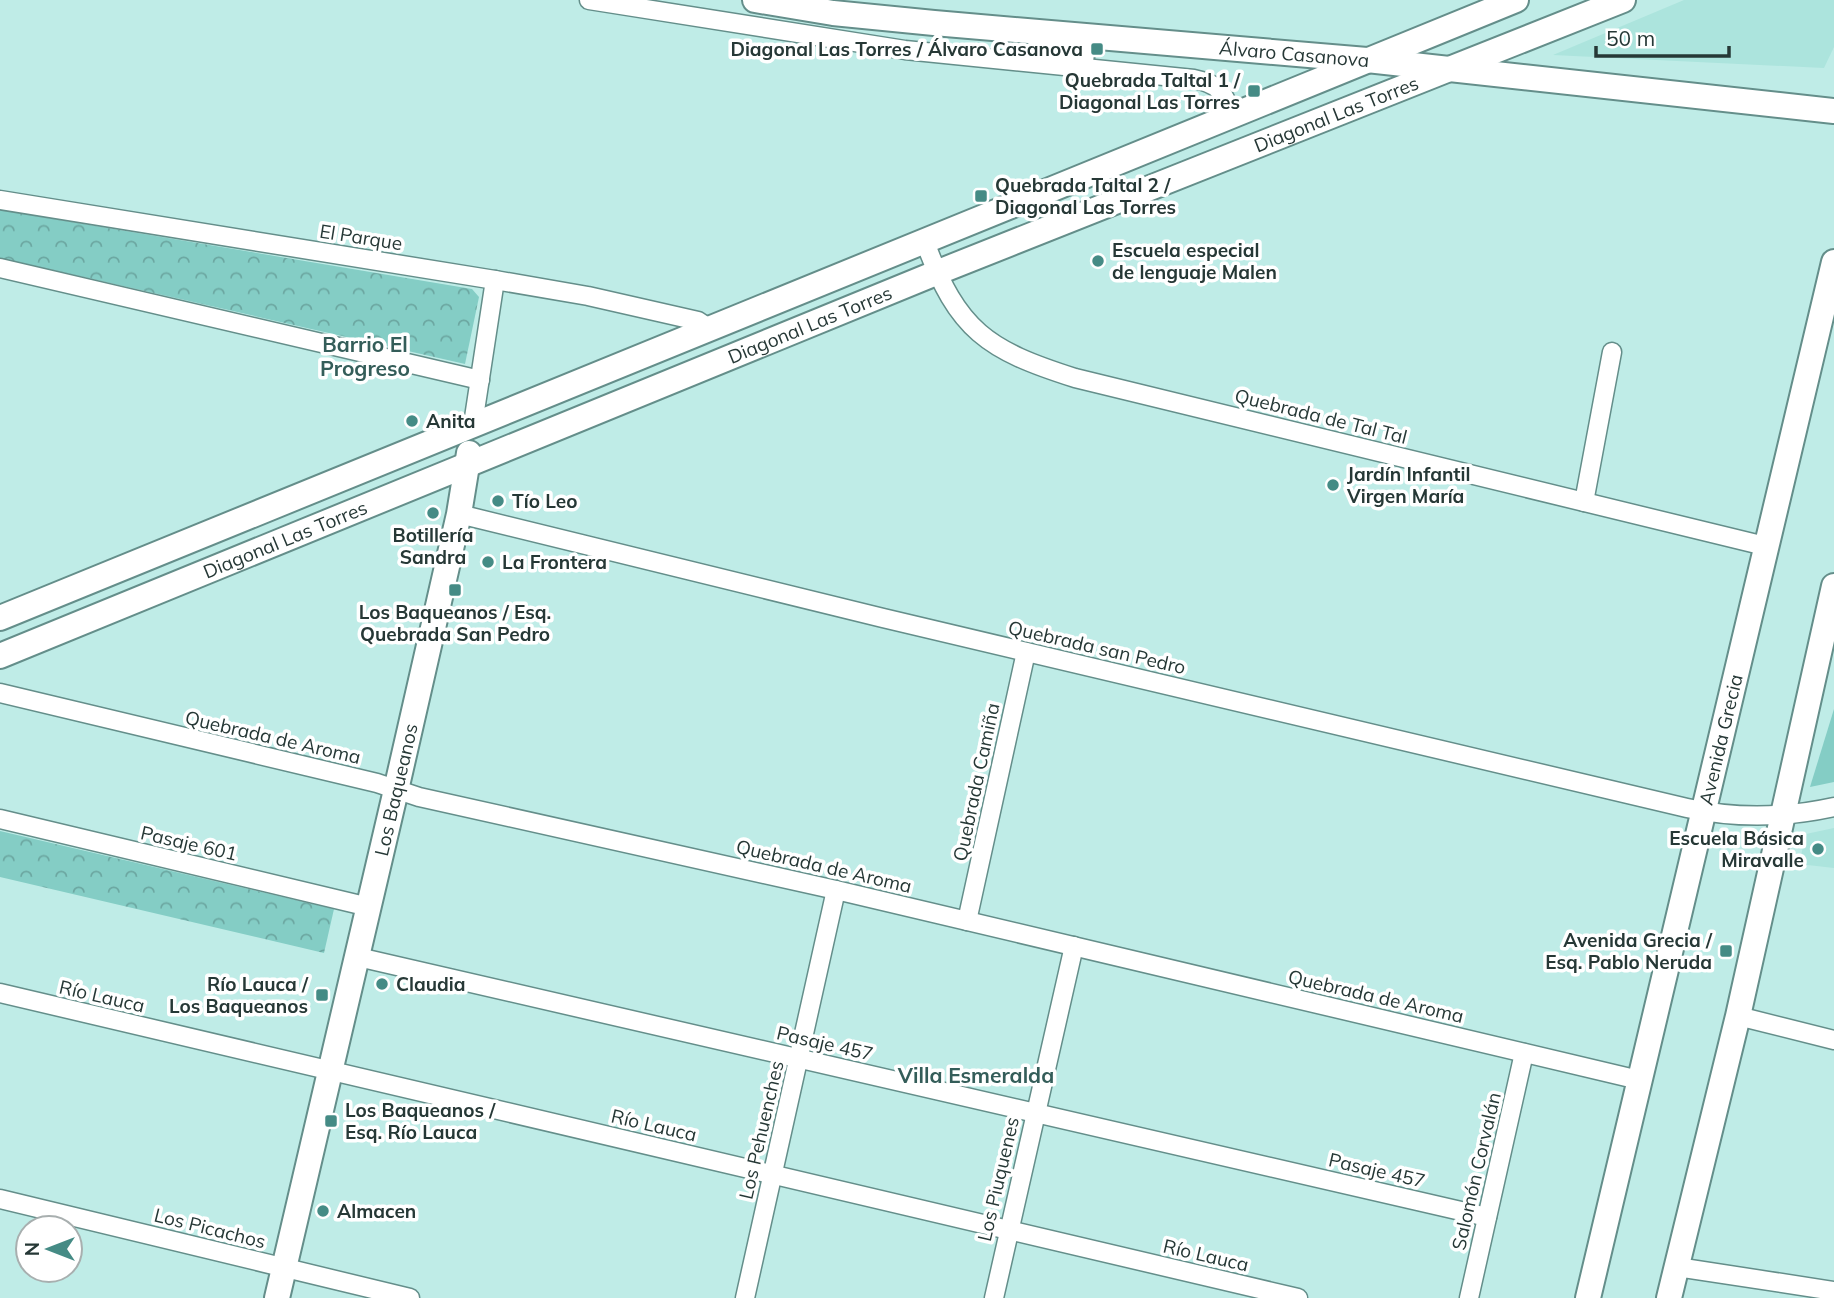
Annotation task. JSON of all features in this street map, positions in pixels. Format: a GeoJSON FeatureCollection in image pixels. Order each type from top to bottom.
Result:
{"type":"FeatureCollection","features":[{"type":"Feature","properties":{"kind":"main road","name":"Álvaro Casanova"},"geometry":{"type":"LineString","coordinates":[[755,0],[846,14],[1367,60],[1834,111]]}},
{"type":"Feature","properties":{"kind":"main road","name":"Diagonal Las Torres"},"geometry":{"type":"LineString","coordinates":[[0,618],[1516,0]]}},
{"type":"Feature","properties":{"kind":"main road","name":"Diagonal Las Torres"},"geometry":{"type":"LineString","coordinates":[[0,656],[936,273],[1623,0]]}},
{"type":"Feature","properties":{"kind":"main road"},"geometry":{"type":"LineString","coordinates":[[1080,69],[1084,37]]}},
{"type":"Feature","properties":{"kind":"main road","name":"Avenida Grecia"},"geometry":{"type":"LineString","coordinates":[[1588,1298],[1639,1080],[1715,814],[1765,546],[1834,262]]}},
{"type":"Feature","properties":{"kind":"main road","name":"Los Baqueanos"},"geometry":{"type":"LineString","coordinates":[[277,1298],[459,514],[473,424]]}},
{"type":"Feature","properties":{"kind":"main road"},"geometry":{"type":"LineString","coordinates":[[1669,1298],[1738,1016],[1782,816],[1824,668],[1834,586]]}},
{"type":"Feature","properties":{"kind":"street","name":"Álvaro Casanova"},"geometry":{"type":"LineString","coordinates":[[589,0],[905,50],[1209,82],[1221,90],[1232,116]]}},
{"type":"Feature","properties":{"kind":"street","name":"El Parque"},"geometry":{"type":"LineString","coordinates":[[0,200],[588,296],[698,321],[710,329]]}},
{"type":"Feature","properties":{"kind":"street","name":"Quebrada de Tal Tal"},"geometry":{"type":"LineString","coordinates":[[925,242],[936,273],[954,306],[973,329],[998,348],[1034,365],[1074,378],[1765,546]]}},
{"type":"Feature","properties":{"kind":"street"},"geometry":{"type":"LineString","coordinates":[[0,268],[480,380]]}},
{"type":"Feature","properties":{"kind":"street","name":"Los Baqueanos"},"geometry":{"type":"LineString","coordinates":[[473,424],[495,280]]}},
{"type":"Feature","properties":{"kind":"street"},"geometry":{"type":"LineString","coordinates":[[1584,502],[1612,352]]}},
{"type":"Feature","properties":{"kind":"street","name":"Quebrada san Pedro"},"geometry":{"type":"LineString","coordinates":[[459,514],[1026,652],[1715,814],[1782,816],[1834,807]]}},
{"type":"Feature","properties":{"kind":"street","name":"Quebrada Camiña"},"geometry":{"type":"LineString","coordinates":[[967,921],[1026,652]]}},
{"type":"Feature","properties":{"kind":"street","name":"Quebrada de Aroma"},"geometry":{"type":"LineString","coordinates":[[0,693],[367,780],[419,797],[836,890],[1639,1080]]}},
{"type":"Feature","properties":{"kind":"street","name":"Pasaje 601"},"geometry":{"type":"LineString","coordinates":[[0,819],[369,907]]}},
{"type":"Feature","properties":{"kind":"street","name":"Los Pehuenches"},"geometry":{"type":"LineString","coordinates":[[745,1298],[836,890]]}},
{"type":"Feature","properties":{"kind":"street","name":"Los Piuquenes"},"geometry":{"type":"LineString","coordinates":[[994,1298],[1074,946]]}},
{"type":"Feature","properties":{"kind":"street","name":"Pasaje 457"},"geometry":{"type":"LineString","coordinates":[[358,957],[1487,1217]]}},
{"type":"Feature","properties":{"kind":"street","name":"Río Lauca"},"geometry":{"type":"LineString","coordinates":[[0,993],[1298,1298]]}},
{"type":"Feature","properties":{"kind":"street"},"geometry":{"type":"LineString","coordinates":[[1738,1016],[1834,1040]]}},
{"type":"Feature","properties":{"kind":"street","name":"Salomón Corvalán"},"geometry":{"type":"LineString","coordinates":[[1469,1298],[1524,1053]]}},
{"type":"Feature","properties":{"kind":"street","name":"Los Picachos"},"geometry":{"type":"LineString","coordinates":[[0,1199],[410,1298]]}},
{"type":"Feature","properties":{"kind":"street"},"geometry":{"type":"LineString","coordinates":[[1676,1267],[1791,1291],[1834,1291]]}},
{"type":"Feature","properties":{"kind":"shaded area"},"geometry":{"type":"Polygon","coordinates":[[[1684,0],[1834,0],[1834,47],[1824,68],[1553,55],[1684,0]]]}},
{"type":"Feature","properties":{"kind":"shaded area","name":"Escuela Básica Miravalle"},"geometry":{"type":"Polygon","coordinates":[[[1834,828],[1834,868],[1799,864],[1806,834],[1834,828]]]}},
{"type":"Feature","properties":{"kind":"green space"},"geometry":{"type":"Polygon","coordinates":[[[0,210],[472,289],[479,297],[465,364],[0,258],[0,210]]]}},
{"type":"Feature","properties":{"kind":"green space"},"geometry":{"type":"Polygon","coordinates":[[[1834,709],[1834,782],[1810,787],[1834,709]]]}},
{"type":"Feature","properties":{"kind":"green space"},"geometry":{"type":"Polygon","coordinates":[[[0,831],[334,909],[324,953],[0,877],[0,831]]]}},
{"type":"Feature","properties":{"kind":"place","name":"Diagonal Las Torres / Álvaro Casanova"},"geometry":{"type":"Point","coordinates":[1097,49]}},
{"type":"Feature","properties":{"kind":"place","name":"Quebrada Taltal 1 / Diagonal Las Torres"},"geometry":{"type":"Point","coordinates":[1254,91]}},
{"type":"Feature","properties":{"kind":"place","name":"Quebrada Taltal 2 / Diagonal Las Torres"},"geometry":{"type":"Point","coordinates":[981,196]}},
{"type":"Feature","properties":{"kind":"place","name":"Escuela especial de lenguaje Malen"},"geometry":{"type":"Point","coordinates":[1098,261]}},
{"type":"Feature","properties":{"kind":"place","name":"Anita"},"geometry":{"type":"Point","coordinates":[412,421]}},
{"type":"Feature","properties":{"kind":"place","name":"Jardín Infantil Virgen María"},"geometry":{"type":"Point","coordinates":[1333,485]}},
{"type":"Feature","properties":{"kind":"place","name":"Tío Leo"},"geometry":{"type":"Point","coordinates":[498,501]}},
{"type":"Feature","properties":{"kind":"place","name":"Botillería Sandra"},"geometry":{"type":"Point","coordinates":[433,513]}},
{"type":"Feature","properties":{"kind":"place","name":"La Frontera"},"geometry":{"type":"Point","coordinates":[488,562]}},
{"type":"Feature","properties":{"kind":"place","name":"Los Baqueanos / Esq. Quebrada San Pedro"},"geometry":{"type":"Point","coordinates":[455,590]}},
{"type":"Feature","properties":{"kind":"place","name":"Escuela Básica Miravalle"},"geometry":{"type":"Point","coordinates":[1818,849]}},
{"type":"Feature","properties":{"kind":"place","name":"Avenida Grecia / Esq. Pablo Neruda"},"geometry":{"type":"Point","coordinates":[1726,951]}},
{"type":"Feature","properties":{"kind":"place","name":"Claudia"},"geometry":{"type":"Point","coordinates":[382,984]}},
{"type":"Feature","properties":{"kind":"place","name":"Río Lauca / Los Baqueanos"},"geometry":{"type":"Point","coordinates":[322,995]}},
{"type":"Feature","properties":{"kind":"place","name":"Los Baqueanos / Esq. Río Lauca"},"geometry":{"type":"Point","coordinates":[331,1121]}},
{"type":"Feature","properties":{"kind":"place","name":"Almacen"},"geometry":{"type":"Point","coordinates":[323,1211]}},
{"type":"Feature","properties":{"kind":"district","name":"Barrio El Progreso"},"geometry":{"type":"Point","coordinates":[365,357]}},
{"type":"Feature","properties":{"kind":"district","name":"Villa Esmeralda"},"geometry":{"type":"Point","coordinates":[976,1076]}}]}
